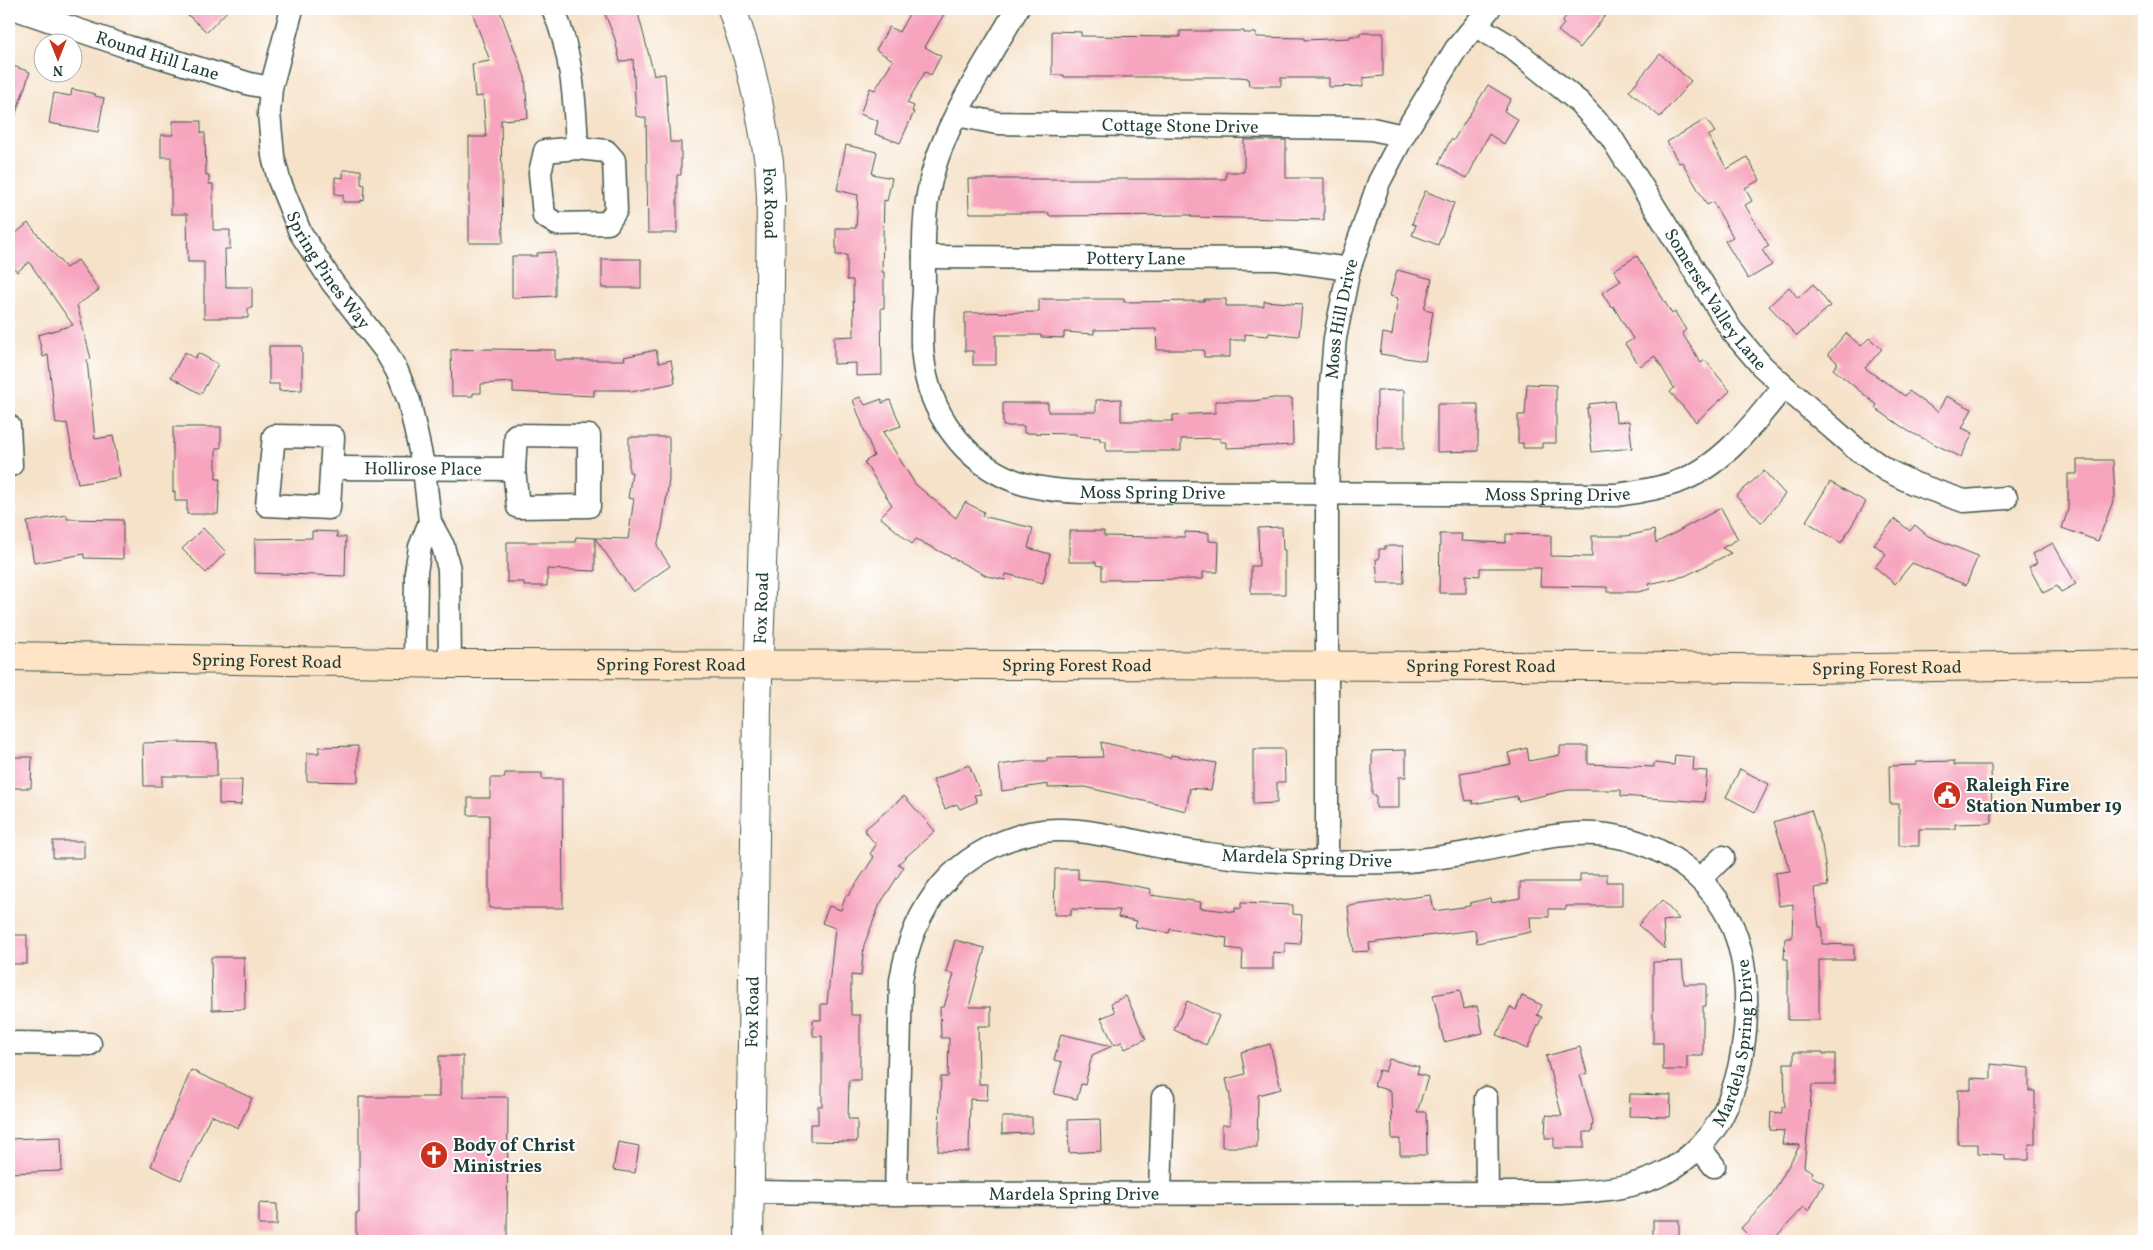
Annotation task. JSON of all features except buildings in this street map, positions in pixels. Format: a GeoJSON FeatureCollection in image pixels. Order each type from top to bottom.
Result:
{"type":"FeatureCollection","features":[{"type":"Feature","properties":{"kind":"main road","name":"Spring Forest Road"},"geometry":{"type":"LineString","coordinates":[[9,656],[450,664],[1599,666],[1810,669],[2144,664]]}},
{"type":"Feature","properties":{"kind":"street","name":"Round Hill Lane"},"geometry":{"type":"LineString","coordinates":[[16,9],[128,48],[250,84],[271,88]]}},
{"type":"Feature","properties":{"kind":"street","name":"Spring Pines Way"},"geometry":{"type":"LineString","coordinates":[[292,9],[271,88],[268,113],[273,156],[279,180],[300,232],[322,268],[369,328],[397,371],[410,401],[424,468],[430,522],[443,546],[449,569],[450,664]]}},
{"type":"Feature","properties":{"kind":"street"},"geometry":{"type":"LineString","coordinates":[[553,9],[572,76],[577,148]]}},
{"type":"Feature","properties":{"kind":"street","name":"Fox Road"},"geometry":{"type":"LineString","coordinates":[[732,9],[748,58],[758,101],[769,162],[771,198],[769,350],[759,664],[749,1241]]}},
{"type":"Feature","properties":{"kind":"street","name":"Moss Spring Drive"},"geometry":{"type":"LineString","coordinates":[[1017,9],[957,115],[931,180],[924,219],[922,357],[928,384],[935,406],[960,442],[980,463],[997,473],[1036,488],[1059,491],[1617,495],[1646,491],[1679,482],[1707,466],[1735,444],[1784,386]]}},
{"type":"Feature","properties":{"kind":"street","name":"Moss Hill Drive"},"geometry":{"type":"LineString","coordinates":[[1328,862],[1328,493],[1331,385],[1335,338],[1349,270],[1379,182],[1403,136],[1456,49],[1483,17]]}},
{"type":"Feature","properties":{"kind":"street","name":"Somerset Valley Lane"},"geometry":{"type":"LineString","coordinates":[[1483,17],[1510,46],[1578,102],[1611,137],[1732,330],[1762,366],[1855,448],[1886,470],[1915,484],[1964,501],[2006,498]]}},
{"type":"Feature","properties":{"kind":"street","name":"Cottage Stone Drive"},"geometry":{"type":"LineString","coordinates":[[957,115],[996,123],[1346,128],[1372,129],[1403,136]]}},
{"type":"Feature","properties":{"kind":"street","name":"Pottery Lane"},"geometry":{"type":"LineString","coordinates":[[924,257],[1278,259],[1349,270]]}},
{"type":"Feature","properties":{"kind":"street"},"geometry":{"type":"LineString","coordinates":[[9,426],[11,465],[9,466]]}},
{"type":"Feature","properties":{"kind":"street"},"geometry":{"type":"LineString","coordinates":[[516,435],[589,436],[589,506],[518,507],[514,468],[516,435]]}},
{"type":"Feature","properties":{"kind":"street","name":"Hollirose Place"},"geometry":{"type":"LineString","coordinates":[[332,468],[514,468]]}},
{"type":"Feature","properties":{"kind":"street","name":"Spring Pines Way"},"geometry":{"type":"LineString","coordinates":[[415,663],[416,572],[420,547],[430,522]]}},
{"type":"Feature","properties":{"kind":"street","name":"Mardela Spring Drive"},"geometry":{"type":"LineString","coordinates":[[750,1192],[896,1194],[1571,1192],[1600,1191],[1636,1184],[1666,1172],[1699,1147],[1722,1118],[1739,1074],[1745,1042],[1746,1000],[1744,974],[1737,943],[1724,910],[1700,879],[1665,854],[1615,836],[1573,832],[1478,851],[1393,862],[1328,862],[1240,858],[1148,844],[1082,830],[1057,829],[1029,834],[1006,841],[983,852],[964,864],[943,882],[917,922],[906,950],[901,980],[896,1194]]}},
{"type":"Feature","properties":{"kind":"street"},"geometry":{"type":"LineString","coordinates":[[1700,879],[1723,857]]}},
{"type":"Feature","properties":{"kind":"street"},"geometry":{"type":"LineString","coordinates":[[9,1043],[90,1044]]}},
{"type":"Feature","properties":{"kind":"street"},"geometry":{"type":"LineString","coordinates":[[1160,1193],[1163,1098]]}},
{"type":"Feature","properties":{"kind":"street"},"geometry":{"type":"LineString","coordinates":[[1486,1098],[1487,1192]]}},
{"type":"Feature","properties":{"kind":"street"},"geometry":{"type":"LineString","coordinates":[[1699,1147],[1714,1166]]}},
{"type":"Feature","properties":{"kind":"place","name":"Raleigh Fire Station Number 19"},"geometry":{"type":"Point","coordinates":[1947,795]}},
{"type":"Feature","properties":{"kind":"place","name":"Body of Christ Ministries"},"geometry":{"type":"Point","coordinates":[434,1155]}}]}
